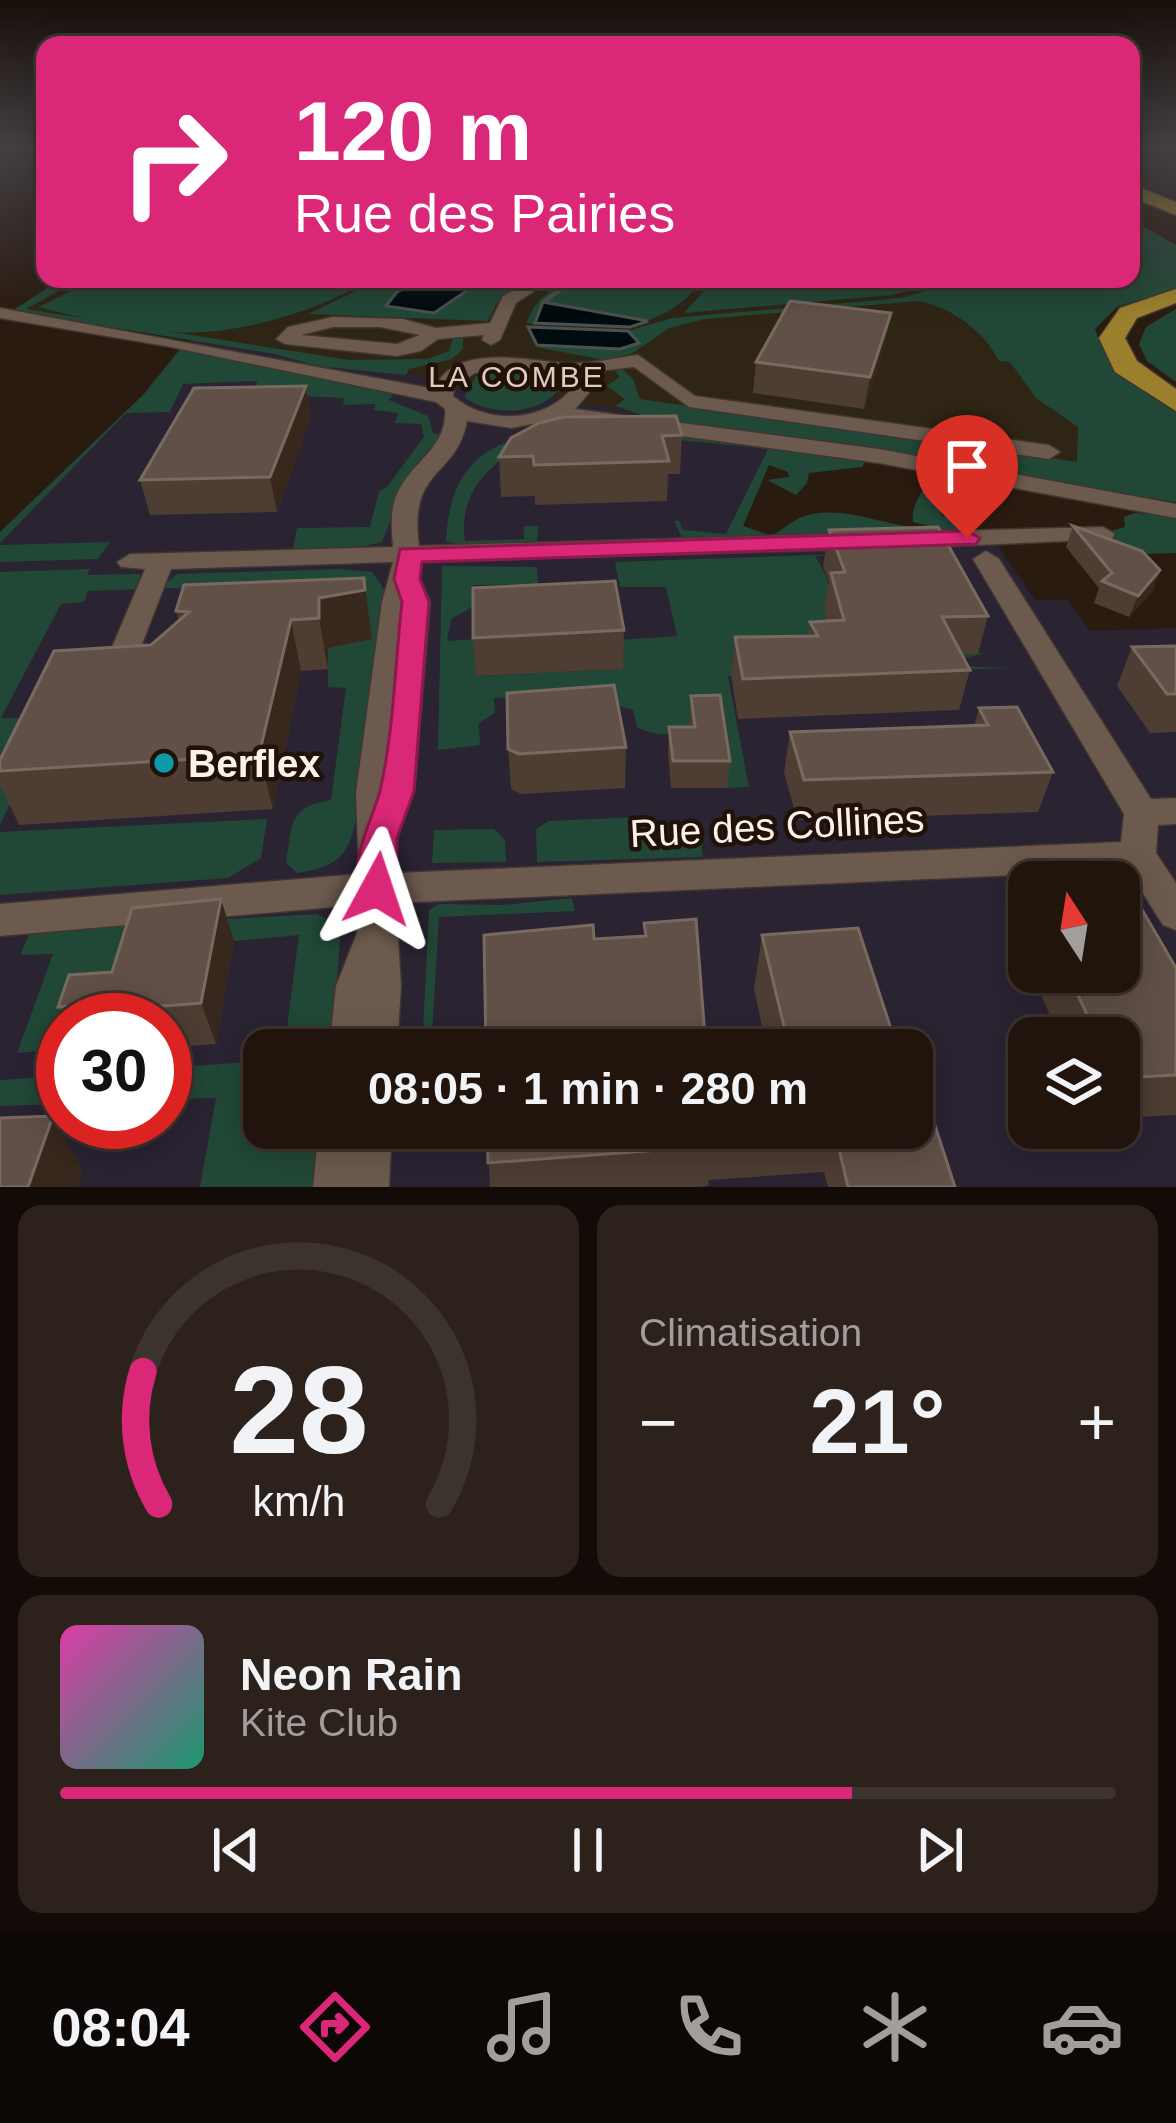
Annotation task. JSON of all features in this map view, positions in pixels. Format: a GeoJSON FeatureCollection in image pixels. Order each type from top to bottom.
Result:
{"type":"FeatureCollection","features":[{"type":"Feature","properties":{"kind":"highway"},"geometry":{"type":"LineString","coordinates":[[1176,299],[1135,320],[1126,343],[1139,366],[1176,392]]}},
{"type":"Feature","properties":{"kind":"highway"},"geometry":{"type":"LineString","coordinates":[[1176,299],[1132,310],[1119,320],[1112,338],[1125,366],[1176,402]]}},
{"type":"Feature","properties":{"kind":"street"},"geometry":{"type":"LineString","coordinates":[[378,1029],[382,986],[376,933],[379,838],[397,791],[416,602],[402,523],[408,493],[448,447],[458,426],[446,383],[471,369],[509,300],[529,288]]}},
{"type":"Feature","properties":{"kind":"street"},"geometry":{"type":"LineString","coordinates":[[0,313],[308,370],[449,403],[503,421]]}},
{"type":"Feature","properties":{"kind":"street"},"geometry":{"type":"LineString","coordinates":[[434,334],[414,325],[321,322],[299,325],[285,339],[397,350],[414,347],[434,334],[497,328]]}},
{"type":"Feature","properties":{"kind":"street"},"geometry":{"type":"LineString","coordinates":[[497,328],[523,357],[561,369],[638,361],[688,401],[1049,452]]}},
{"type":"Feature","properties":{"kind":"street"},"geometry":{"type":"LineString","coordinates":[[308,370],[408,379],[534,362]]}},
{"type":"Feature","properties":{"kind":"street"},"geometry":{"type":"LineString","coordinates":[[554,413],[614,364]]}},
{"type":"Feature","properties":{"kind":"street"},"geometry":{"type":"LineString","coordinates":[[561,369],[579,388],[641,418],[699,431]]}},
{"type":"Feature","properties":{"kind":"street"},"geometry":{"type":"LineString","coordinates":[[408,556],[424,491],[467,442],[503,421],[554,413],[879,456],[1176,511]]}},
{"type":"Feature","properties":{"kind":"street"},"geometry":{"type":"LineString","coordinates":[[130,562],[1103,534]]}},
{"type":"Feature","properties":{"kind":"street"},"geometry":{"type":"LineString","coordinates":[[986,559],[1158,812],[1138,855],[1176,914]]}},
{"type":"Feature","properties":{"kind":"street"},"geometry":{"type":"LineString","coordinates":[[114,678],[160,561]]}},
{"type":"Feature","properties":{"kind":"street","name":"Rue des Collines"},"geometry":{"type":"LineString","coordinates":[[0,920],[377,889],[1138,855]]}},
{"type":"Feature","properties":{"kind":"street"},"geometry":{"type":"LineString","coordinates":[[352,1029],[356,986],[376,933]]}},
{"type":"Feature","properties":{"kind":"street"},"geometry":{"type":"LineString","coordinates":[[337,1187],[341,1149]]}},
{"type":"Feature","properties":{"kind":"street"},"geometry":{"type":"LineString","coordinates":[[364,1187],[367,1149]]}},
{"type":"Feature","properties":{"kind":"shaded area"},"geometry":{"type":"Polygon","coordinates":[[[47,288],[1100,288],[1069,308],[1176,502],[15,309],[47,288]]]}},
{"type":"Feature","properties":{"kind":"shaded area"},"geometry":{"type":"Polygon","coordinates":[[[471,288],[434,313],[386,306],[397,292],[471,288]]]}},
{"type":"Feature","properties":{"kind":"shaded area"},"geometry":{"type":"Polygon","coordinates":[[[543,302],[648,321],[630,327],[535,323],[543,302]]]}},
{"type":"Feature","properties":{"kind":"shaded area"},"geometry":{"type":"Polygon","coordinates":[[[528,327],[628,331],[639,343],[620,349],[537,345],[528,327]]]}},
{"type":"Feature","properties":{"kind":"shaded area"},"geometry":{"type":"Polygon","coordinates":[[[191,339],[780,434],[722,541],[989,533],[1035,600],[1067,600],[1090,631],[1176,628],[1176,1187],[0,1187],[0,532],[143,395],[191,339]]]}},
{"type":"Feature","properties":{"kind":"green space"},"geometry":{"type":"Polygon","coordinates":[[[1140,224],[1176,245],[1176,290],[1118,306],[1095,329],[1108,356],[1126,377],[1176,407],[1176,502],[646,416],[615,406],[625,399],[607,386],[620,377],[615,371],[622,369],[633,379],[640,399],[1077,462],[1078,427],[1036,398],[1010,362],[999,361],[976,331],[930,304],[918,301],[705,319],[669,328],[633,353],[606,360],[541,348],[528,327],[628,331],[672,318],[902,298],[937,288],[1140,288],[1140,224]]]}},
{"type":"Feature","properties":{"kind":"green space"},"geometry":{"type":"Polygon","coordinates":[[[47,288],[73,288],[62,289],[26,309],[350,360],[427,359],[449,351],[454,336],[463,337],[463,349],[452,359],[409,369],[406,375],[317,366],[275,354],[12,311],[47,288]]]}},
{"type":"Feature","properties":{"kind":"green space"},"geometry":{"type":"Polygon","coordinates":[[[354,288],[290,315],[188,333],[98,321],[39,307],[73,290],[354,288]]]}},
{"type":"Feature","properties":{"kind":"green space"},"geometry":{"type":"Polygon","coordinates":[[[362,288],[520,288],[497,303],[488,321],[308,314],[362,288]]]}},
{"type":"Feature","properties":{"kind":"green space"},"geometry":{"type":"Polygon","coordinates":[[[556,288],[695,288],[665,313],[624,326],[527,323],[538,302],[556,288]]]}},
{"type":"Feature","properties":{"kind":"green space"},"geometry":{"type":"Polygon","coordinates":[[[707,288],[918,288],[892,295],[684,313],[707,288]]]}},
{"type":"Feature","properties":{"kind":"green space"},"geometry":{"type":"Polygon","coordinates":[[[1176,309],[1176,382],[1147,361],[1139,344],[1146,327],[1176,309]]]}},
{"type":"Feature","properties":{"kind":"green space"},"geometry":{"type":"Polygon","coordinates":[[[181,348],[395,391],[389,400],[428,416],[433,433],[448,435],[402,490],[382,542],[300,551],[293,549],[297,528],[370,527],[379,491],[424,437],[421,424],[395,423],[398,413],[374,410],[375,404],[343,405],[344,398],[300,396],[302,389],[256,386],[257,381],[183,384],[170,412],[126,413],[0,543],[0,532],[143,395],[181,348]]]}},
{"type":"Feature","properties":{"kind":"green space"},"geometry":{"type":"Polygon","coordinates":[[[502,370],[544,374],[558,386],[557,392],[537,406],[512,411],[486,408],[464,397],[476,376],[502,370]]]}},
{"type":"Feature","properties":{"kind":"green space"},"geometry":{"type":"Polygon","coordinates":[[[595,422],[865,462],[862,467],[809,473],[796,495],[767,480],[789,477],[788,472],[769,465],[743,526],[772,536],[801,517],[822,513],[937,528],[913,522],[927,472],[964,479],[963,488],[940,507],[941,515],[966,524],[966,534],[683,539],[674,521],[683,530],[726,534],[768,449],[639,436],[502,459],[471,495],[465,541],[524,539],[524,526],[538,526],[537,543],[461,545],[446,541],[450,508],[474,463],[513,440],[595,422]]]}},
{"type":"Feature","properties":{"kind":"green space"},"geometry":{"type":"Polygon","coordinates":[[[1135,513],[1176,517],[1176,553],[1139,554],[1112,540],[1110,531],[1125,527],[1124,517],[1135,513]]]}},
{"type":"Feature","properties":{"kind":"green space"},"geometry":{"type":"Polygon","coordinates":[[[110,542],[98,559],[0,562],[0,545],[110,542]]]}},
{"type":"Feature","properties":{"kind":"green space"},"geometry":{"type":"Polygon","coordinates":[[[922,551],[815,556],[834,604],[837,658],[986,653],[961,659],[960,666],[1011,668],[728,676],[749,787],[727,788],[717,722],[657,734],[637,727],[633,710],[612,704],[610,692],[494,698],[495,713],[479,723],[480,745],[438,750],[442,566],[537,567],[538,584],[473,585],[472,607],[451,619],[447,641],[476,639],[477,676],[622,669],[618,640],[677,636],[666,587],[620,587],[615,562],[922,551]]]}},
{"type":"Feature","properties":{"kind":"green space"},"geometry":{"type":"Polygon","coordinates":[[[90,569],[87,575],[139,574],[147,584],[144,589],[88,591],[84,602],[61,604],[1,718],[52,718],[0,825],[0,572],[90,569]]]}},
{"type":"Feature","properties":{"kind":"green space"},"geometry":{"type":"Polygon","coordinates":[[[372,572],[384,589],[357,816],[350,841],[339,857],[323,867],[297,873],[286,863],[292,828],[306,807],[331,800],[346,688],[328,687],[328,657],[190,588],[161,588],[177,574],[372,572]]]}},
{"type":"Feature","properties":{"kind":"green space"},"geometry":{"type":"Polygon","coordinates":[[[639,817],[655,825],[700,833],[703,857],[537,862],[536,829],[549,821],[639,817]]]}},
{"type":"Feature","properties":{"kind":"green space"},"geometry":{"type":"Polygon","coordinates":[[[267,819],[261,858],[228,878],[0,895],[0,832],[267,819]]]}},
{"type":"Feature","properties":{"kind":"green space"},"geometry":{"type":"Polygon","coordinates":[[[494,829],[505,840],[506,862],[432,863],[434,830],[494,829]]]}},
{"type":"Feature","properties":{"kind":"green space"},"geometry":{"type":"Polygon","coordinates":[[[572,898],[575,911],[439,917],[432,1029],[423,1029],[429,910],[439,904],[502,905],[572,898]]]}},
{"type":"Feature","properties":{"kind":"green space"},"geometry":{"type":"Polygon","coordinates":[[[317,914],[341,926],[334,1029],[287,1029],[299,935],[234,941],[138,993],[39,993],[53,954],[20,955],[31,930],[317,914]]]}},
{"type":"Feature","properties":{"kind":"green space"},"geometry":{"type":"Polygon","coordinates":[[[36,1001],[36,1051],[17,1053],[36,1001]]]}},
{"type":"Feature","properties":{"kind":"green space"},"geometry":{"type":"Polygon","coordinates":[[[243,1062],[243,1149],[322,1149],[317,1187],[200,1187],[216,1098],[192,1098],[192,1066],[243,1062]]]}},
{"type":"Feature","properties":{"kind":"green space"},"geometry":{"type":"Polygon","coordinates":[[[36,1078],[36,1105],[0,1106],[0,1080],[36,1078]]]}},
{"type":"Feature","properties":{"kind":"building"},"geometry":{"type":"Polygon","coordinates":[[[790,301],[891,313],[870,377],[756,362],[790,301]]]}},
{"type":"Feature","properties":{"kind":"building"},"geometry":{"type":"Polygon","coordinates":[[[306,386],[270,477],[140,480],[194,388],[306,386]]]}},
{"type":"Feature","properties":{"kind":"building"},"geometry":{"type":"Polygon","coordinates":[[[676,416],[682,435],[662,436],[669,461],[534,465],[533,456],[499,457],[511,438],[539,423],[564,417],[676,416]]]}},
{"type":"Feature","properties":{"kind":"building"},"geometry":{"type":"Polygon","coordinates":[[[962,468],[993,473],[991,493],[960,488],[962,468]]]}},
{"type":"Feature","properties":{"kind":"building"},"geometry":{"type":"Polygon","coordinates":[[[1073,526],[1142,551],[1160,570],[1138,596],[1102,581],[1112,573],[1073,526]]]}},
{"type":"Feature","properties":{"kind":"building"},"geometry":{"type":"Polygon","coordinates":[[[938,527],[988,616],[942,617],[970,670],[743,679],[735,637],[818,636],[810,622],[844,620],[831,573],[845,572],[829,530],[938,527]]]}},
{"type":"Feature","properties":{"kind":"building"},"geometry":{"type":"Polygon","coordinates":[[[364,578],[365,590],[319,598],[319,618],[291,620],[259,755],[0,771],[0,760],[54,651],[151,645],[189,612],[176,611],[184,585],[364,578]]]}},
{"type":"Feature","properties":{"kind":"building"},"geometry":{"type":"Polygon","coordinates":[[[615,581],[624,630],[473,638],[473,588],[615,581]]]}},
{"type":"Feature","properties":{"kind":"building"},"geometry":{"type":"Polygon","coordinates":[[[1176,646],[1176,694],[1167,694],[1132,647],[1176,646]]]}},
{"type":"Feature","properties":{"kind":"building"},"geometry":{"type":"Polygon","coordinates":[[[614,685],[626,747],[519,754],[508,749],[507,693],[614,685]]]}},
{"type":"Feature","properties":{"kind":"building"},"geometry":{"type":"Polygon","coordinates":[[[720,695],[730,761],[673,761],[669,727],[695,727],[691,696],[720,695]]]}},
{"type":"Feature","properties":{"kind":"building"},"geometry":{"type":"Polygon","coordinates":[[[1017,707],[1053,772],[804,780],[790,732],[988,725],[979,708],[1017,707]]]}},
{"type":"Feature","properties":{"kind":"building"},"geometry":{"type":"Polygon","coordinates":[[[221,899],[201,1003],[192,1004],[192,993],[63,993],[69,975],[112,972],[132,908],[221,899]]]}},
{"type":"Feature","properties":{"kind":"building"},"geometry":{"type":"Polygon","coordinates":[[[1140,906],[1176,968],[1176,1075],[1140,1077],[1140,1017],[1088,1017],[1077,993],[1140,993],[1140,906]]]}},
{"type":"Feature","properties":{"kind":"building"},"geometry":{"type":"Polygon","coordinates":[[[696,919],[704,1029],[486,1029],[484,935],[593,925],[594,939],[646,936],[644,923],[696,919]]]}},
{"type":"Feature","properties":{"kind":"building"},"geometry":{"type":"Polygon","coordinates":[[[858,928],[891,1029],[785,1029],[762,935],[858,928]]]}},
{"type":"Feature","properties":{"kind":"building"},"geometry":{"type":"Polygon","coordinates":[[[36,1117],[36,1149],[41,1149],[28,1187],[0,1187],[0,1118],[36,1117]]]}},
{"type":"Feature","properties":{"kind":"building"},"geometry":{"type":"Polygon","coordinates":[[[933,1119],[955,1187],[848,1187],[839,1149],[933,1149],[933,1119]]]}},
{"type":"Feature","properties":{"kind":"building"},"geometry":{"type":"Polygon","coordinates":[[[488,1149],[674,1149],[488,1163],[488,1149]]]}},
{"type":"Feature","properties":{"kind":"waterway"},"geometry":{"type":"LineString","coordinates":[[543,302],[559,291]]}},
{"type":"Feature","properties":{"kind":"place","name":"Berflex"},"geometry":{"type":"Point","coordinates":[164,763]}},
{"type":"Feature","properties":{"kind":"district","name":"LA COMBE"},"geometry":{"type":"Point","coordinates":[517,376]}},
{"type":"Feature","properties":{"kind":"route"},"geometry":{"type":"LineString","coordinates":[[377,889],[379,838],[397,791],[416,602],[407,579],[410,554],[967,538]]}}]}
